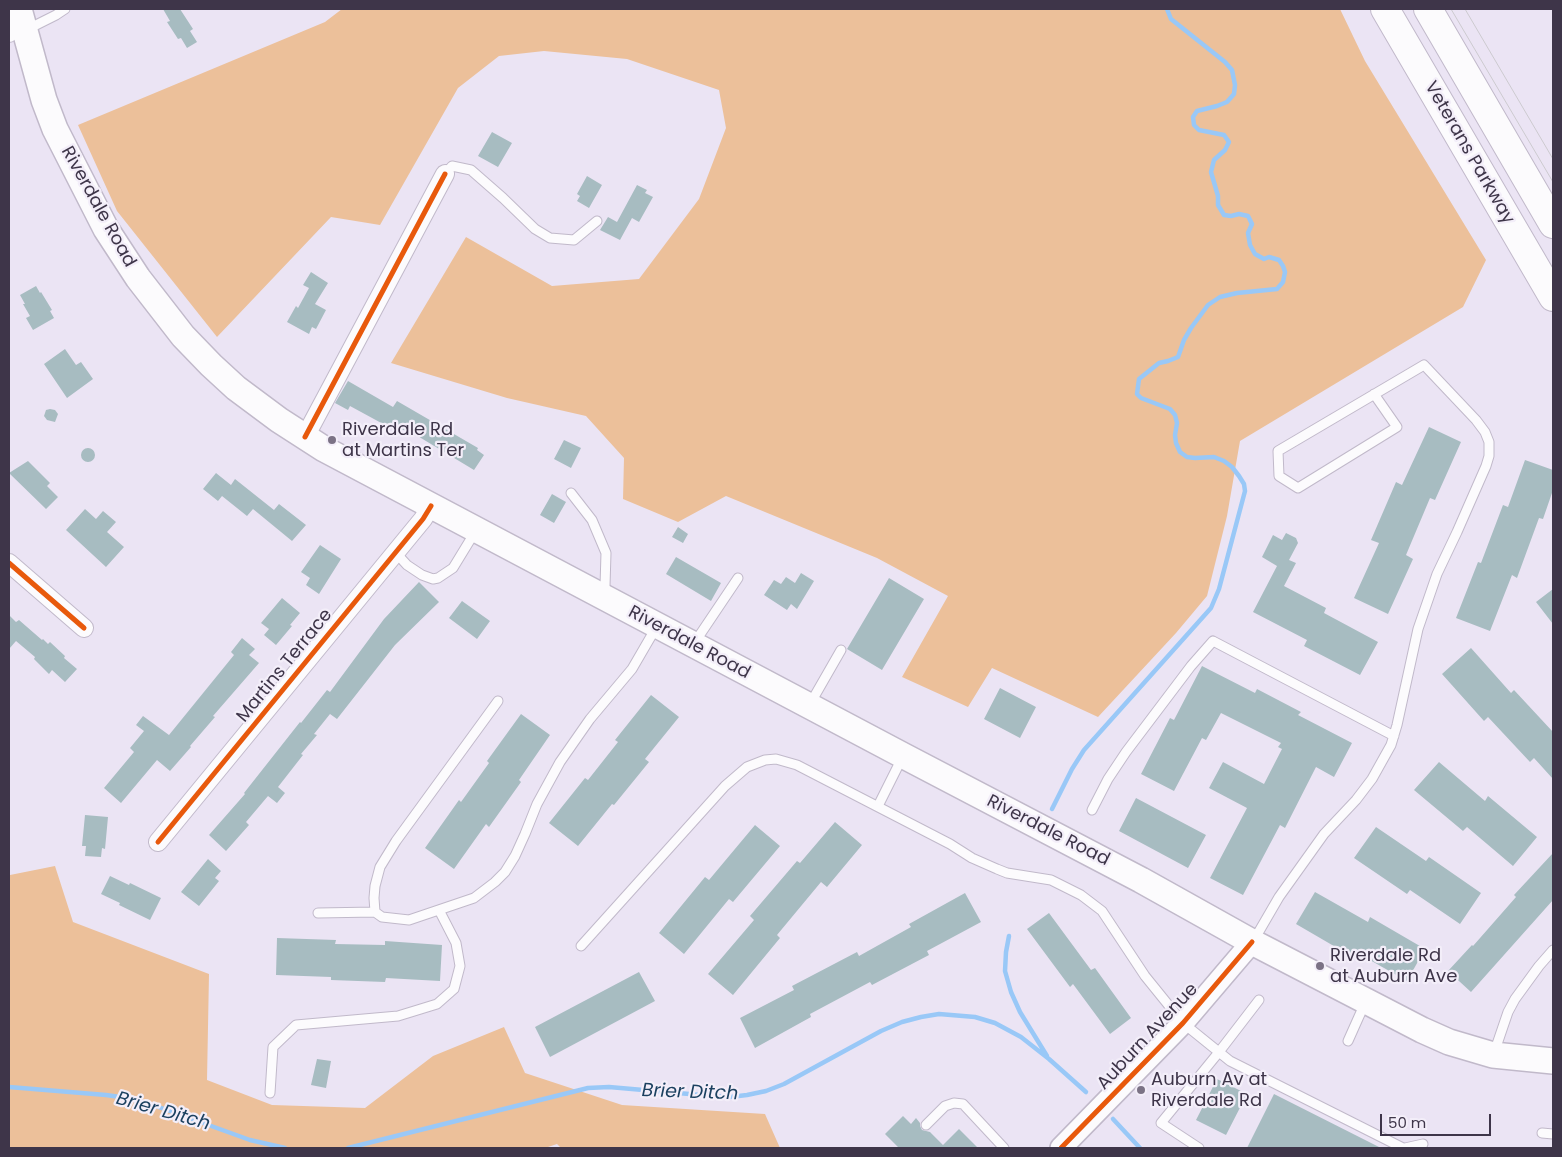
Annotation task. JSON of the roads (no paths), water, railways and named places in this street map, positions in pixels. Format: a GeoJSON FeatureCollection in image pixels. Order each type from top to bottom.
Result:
{"type":"FeatureCollection","features":[{"type":"Feature","properties":{"kind":"main road","name":"Veterans Parkway"},"geometry":{"type":"LineString","coordinates":[[1385,9],[1553,297]]}},
{"type":"Feature","properties":{"kind":"main road","name":"Veterans Parkway"},"geometry":{"type":"LineString","coordinates":[[1428,9],[1553,224]]}},
{"type":"Feature","properties":{"kind":"main road","name":"Riverdale Road"},"geometry":{"type":"LineString","coordinates":[[19,23],[55,129],[106,229],[138,278],[178,329],[210,364],[256,404],[324,449],[1141,880],[1252,942],[1366,1001],[1449,1042],[1493,1055],[1553,1061]]}},
{"type":"Feature","properties":{"kind":"street"},"geometry":{"type":"LineString","coordinates":[[305,437],[445,174]]}},
{"type":"Feature","properties":{"kind":"street","name":"Martins Terrace"},"geometry":{"type":"LineString","coordinates":[[158,842],[396,553],[431,506]]}},
{"type":"Feature","properties":{"kind":"street"},"geometry":{"type":"LineString","coordinates":[[9,563],[84,628]]}},
{"type":"Feature","properties":{"kind":"street","name":"Auburn Avenue"},"geometry":{"type":"LineString","coordinates":[[1061,1148],[1184,1023],[1252,942]]}},
{"type":"Feature","properties":{"kind":"lane"},"geometry":{"type":"LineString","coordinates":[[19,23],[56,15],[65,9]]}},
{"type":"Feature","properties":{"kind":"lane"},"geometry":{"type":"LineString","coordinates":[[445,174],[452,166],[471,170],[534,229],[550,238],[574,240],[597,221]]}},
{"type":"Feature","properties":{"kind":"lane"},"geometry":{"type":"LineString","coordinates":[[1252,942],[1308,855],[1324,834],[1356,800],[1372,779],[1383,760],[1394,736],[1410,672],[1418,629],[1437,574],[1489,456],[1489,442],[1485,432],[1424,365],[1374,394],[1278,451],[1279,476],[1298,488],[1397,427],[1374,394]]}},
{"type":"Feature","properties":{"kind":"lane"},"geometry":{"type":"LineString","coordinates":[[571,493],[592,520],[606,553],[605,586],[602,596]]}},
{"type":"Feature","properties":{"kind":"lane"},"geometry":{"type":"LineString","coordinates":[[396,553],[407,565],[422,575],[433,579],[438,578],[453,568],[476,529]]}},
{"type":"Feature","properties":{"kind":"lane"},"geometry":{"type":"LineString","coordinates":[[693,645],[738,578]]}},
{"type":"Feature","properties":{"kind":"lane"},"geometry":{"type":"LineString","coordinates":[[318,913],[375,912],[382,917],[409,920],[474,898],[495,882],[505,872],[515,856],[538,804],[560,762],[590,719],[632,669],[657,625]]}},
{"type":"Feature","properties":{"kind":"lane"},"geometry":{"type":"LineString","coordinates":[[1092,810],[1108,779],[1126,752],[1191,666],[1213,641],[1394,736]]}},
{"type":"Feature","properties":{"kind":"lane"},"geometry":{"type":"LineString","coordinates":[[809,706],[841,650]]}},
{"type":"Feature","properties":{"kind":"lane"},"geometry":{"type":"LineString","coordinates":[[375,912],[375,886],[380,867],[396,841],[498,701]]}},
{"type":"Feature","properties":{"kind":"lane"},"geometry":{"type":"LineString","coordinates":[[878,806],[904,756]]}},
{"type":"Feature","properties":{"kind":"lane"},"geometry":{"type":"LineString","coordinates":[[581,946],[724,786],[748,767],[765,760],[776,759],[797,765],[950,844],[972,858],[1008,873],[1051,880],[1093,902],[1102,911],[1144,976],[1184,1023],[1230,1062],[1404,1148],[1423,1144]]}},
{"type":"Feature","properties":{"kind":"lane"},"geometry":{"type":"LineString","coordinates":[[270,1093],[273,1047],[296,1025],[398,1016],[437,1004],[454,989],[460,966],[456,943],[439,910]]}},
{"type":"Feature","properties":{"kind":"lane"},"geometry":{"type":"LineString","coordinates":[[1493,1055],[1508,1012],[1515,999],[1553,950]]}},
{"type":"Feature","properties":{"kind":"lane"},"geometry":{"type":"LineString","coordinates":[[1199,1148],[1161,1122],[1259,1000]]}},
{"type":"Feature","properties":{"kind":"lane"},"geometry":{"type":"LineString","coordinates":[[1348,1041],[1366,1001]]}},
{"type":"Feature","properties":{"kind":"lane"},"geometry":{"type":"LineString","coordinates":[[926,1124],[945,1106],[954,1102],[963,1104],[1004,1148]]}},
{"type":"Feature","properties":{"kind":"lane"},"geometry":{"type":"LineString","coordinates":[[1542,1133],[1553,1134]]}},
{"type":"Feature","properties":{"kind":"waterway"},"geometry":{"type":"LineString","coordinates":[[1052,809],[1084,750],[1211,608],[1219,589],[1245,491],[1244,484],[1239,476],[1224,461],[1214,457],[1187,457],[1180,452],[1176,443],[1177,423],[1175,415],[1170,409],[1141,398],[1137,394],[1139,379],[1159,363],[1178,357],[1184,340],[1208,305],[1220,297],[1237,293],[1277,289],[1283,282],[1285,272],[1279,260],[1269,257],[1264,259],[1255,254],[1250,245],[1248,233],[1252,224],[1248,216],[1239,214],[1224,215],[1218,205],[1218,196],[1211,172],[1214,160],[1225,150],[1229,142],[1224,135],[1199,130],[1194,125],[1193,117],[1197,111],[1227,102],[1234,94],[1235,85],[1232,70],[1225,62],[1171,19],[1167,9]]}},
{"type":"Feature","properties":{"kind":"waterway"},"geometry":{"type":"LineString","coordinates":[[1009,936],[1005,971],[1011,992],[1020,1012],[1047,1056]]}},
{"type":"Feature","properties":{"kind":"waterway","name":"Brier Ditch"},"geometry":{"type":"LineString","coordinates":[[348,1148],[588,1088],[609,1087],[730,1097],[766,1091],[784,1084],[881,1031],[902,1022],[939,1014],[975,1017],[995,1023],[1021,1037],[1086,1092]]}},
{"type":"Feature","properties":{"kind":"waterway","name":"Brier Ditch"},"geometry":{"type":"LineString","coordinates":[[9,1087],[127,1098],[153,1105],[250,1140],[285,1148]]}},
{"type":"Feature","properties":{"kind":"waterway","name":"Brier Ditch"},"geometry":{"type":"LineString","coordinates":[[1113,1119],[1140,1148]]}},
{"type":"Feature","properties":{"kind":"tram line"},"geometry":{"type":"LineString","coordinates":[[1451,9],[1553,182]]}},
{"type":"Feature","properties":{"kind":"tram line"},"geometry":{"type":"LineString","coordinates":[[1465,9],[1553,159]]}},
{"type":"Feature","properties":{"kind":"place","name":"Riverdale Rd at Martins Ter"},"geometry":{"type":"Point","coordinates":[332,440]}},
{"type":"Feature","properties":{"kind":"place","name":"Riverdale Rd at Auburn Ave"},"geometry":{"type":"Point","coordinates":[1320,966]}},
{"type":"Feature","properties":{"kind":"place","name":"Auburn Av at Riverdale Rd"},"geometry":{"type":"Point","coordinates":[1141,1090]}}]}
